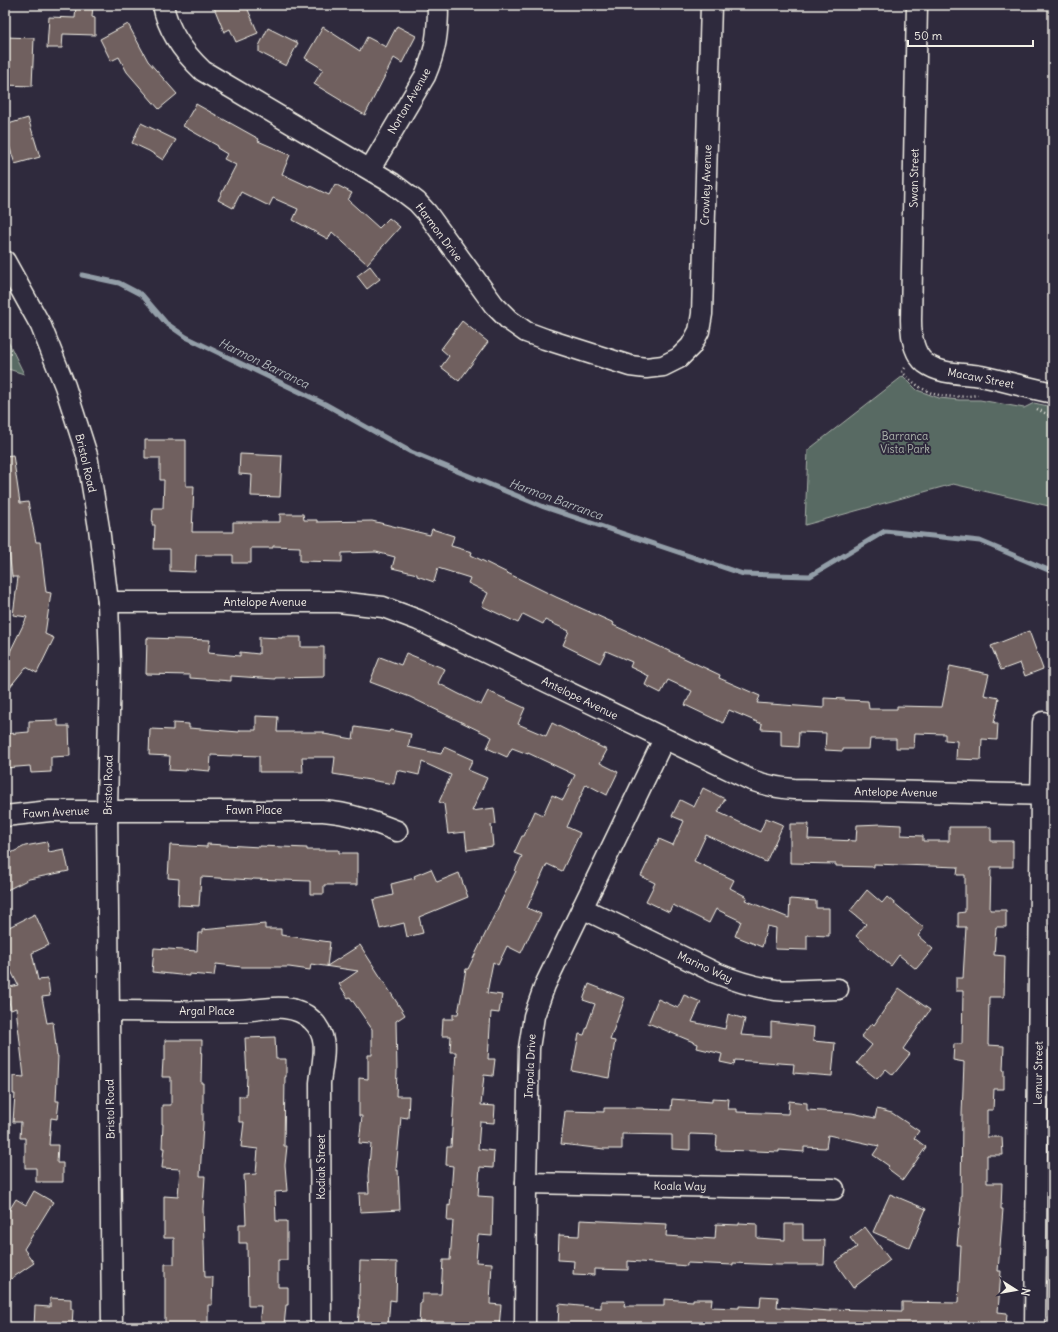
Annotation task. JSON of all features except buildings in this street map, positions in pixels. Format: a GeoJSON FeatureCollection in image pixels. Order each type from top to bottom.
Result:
{"type":"FeatureCollection","features":[{"type":"Feature","properties":{"kind":"street","name":"Harmon Drive"},"geometry":{"type":"LineString","coordinates":[[163,5],[170,29],[180,46],[203,70],[392,182],[417,202],[427,213],[494,305],[509,320],[526,332],[545,340],[630,366],[646,368],[663,366],[679,358]]}},
{"type":"Feature","properties":{"kind":"street","name":"Norton Avenue"},"geometry":{"type":"LineString","coordinates":[[370,169],[428,70],[436,43],[438,5]]}},
{"type":"Feature","properties":{"kind":"street","name":"Crowley Avenue"},"geometry":{"type":"LineString","coordinates":[[679,358],[691,346],[699,331],[702,314],[711,5]]}},
{"type":"Feature","properties":{"kind":"street","name":"Swan Street"},"geometry":{"type":"LineString","coordinates":[[917,5],[911,320],[912,337],[917,351]]}},
{"type":"Feature","properties":{"kind":"street","name":"Bristol Road"},"geometry":{"type":"LineString","coordinates":[[5,261],[41,326],[65,386],[87,455],[99,528],[108,602],[110,663],[107,810],[112,1327]]}},
{"type":"Feature","properties":{"kind":"street","name":"Macaw Street"},"geometry":{"type":"LineString","coordinates":[[917,351],[925,362],[942,371],[981,376],[1053,393]]}},
{"type":"Feature","properties":{"kind":"street","name":"Antelope Avenue"},"geometry":{"type":"LineString","coordinates":[[108,602],[338,602],[383,607],[418,620],[751,780],[776,787],[794,789],[1047,795]]}},
{"type":"Feature","properties":{"kind":"street","name":"Lemur Street"},"geometry":{"type":"LineString","coordinates":[[1035,1327],[1047,795],[1043,722]]}},
{"type":"Feature","properties":{"kind":"street","name":"Impala Drive"},"geometry":{"type":"LineString","coordinates":[[525,1327],[529,1048],[534,1016],[545,985],[664,739]]}},
{"type":"Feature","properties":{"kind":"street","name":"Fawn Avenue"},"geometry":{"type":"LineString","coordinates":[[5,816],[46,811],[107,810]]}},
{"type":"Feature","properties":{"kind":"street","name":"Fawn Place"},"geometry":{"type":"LineString","coordinates":[[107,810],[323,811],[360,817],[397,831]]}},
{"type":"Feature","properties":{"kind":"street","name":"Marino Way"},"geometry":{"type":"LineString","coordinates":[[582,908],[716,973],[738,982],[777,990],[838,989]]}},
{"type":"Feature","properties":{"kind":"street","name":"Argal Place"},"geometry":{"type":"LineString","coordinates":[[109,1011],[240,1011],[276,1007],[296,1010],[304,1015]]}},
{"type":"Feature","properties":{"kind":"street","name":"Kodiak Street"},"geometry":{"type":"LineString","coordinates":[[304,1015],[312,1020],[324,1037],[325,1046],[320,1083],[321,1327]]}},
{"type":"Feature","properties":{"kind":"street","name":"Koala Way"},"geometry":{"type":"LineString","coordinates":[[526,1183],[834,1189]]}},
{"type":"Feature","properties":{"kind":"green space"},"geometry":{"type":"Polygon","coordinates":[[[5,335],[24,374],[5,368],[5,335]]]}},
{"type":"Feature","properties":{"kind":"green space","name":"Barranca Vista Park"},"geometry":{"type":"Polygon","coordinates":[[[903,376],[917,390],[939,398],[980,400],[1024,408],[1034,403],[1053,407],[1053,507],[953,484],[805,525],[808,450],[903,376]]]}},
{"type":"Feature","properties":{"kind":"waterway","name":"Harmon Barranca"},"geometry":{"type":"LineString","coordinates":[[82,275],[119,283],[142,295],[166,323],[186,337],[325,404],[411,452],[544,507],[743,574],[810,576],[885,531],[980,541],[1053,572]]}}]}
